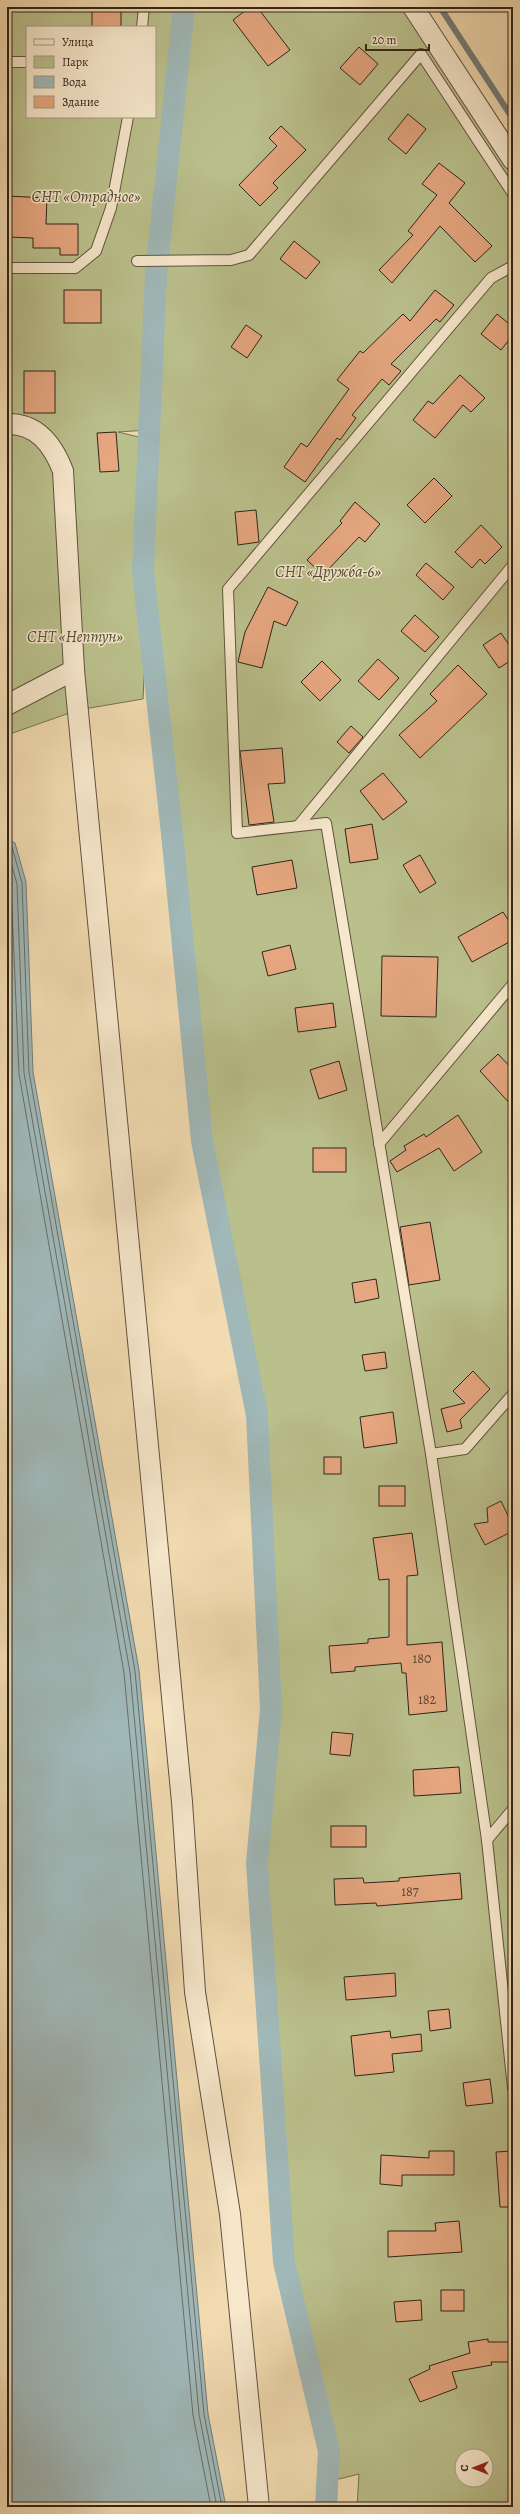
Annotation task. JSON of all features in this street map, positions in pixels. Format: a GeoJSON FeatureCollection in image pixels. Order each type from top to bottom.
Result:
{"type":"FeatureCollection","features":[{"type":"Feature","properties":{"kind":"street"},"geometry":{"type":"LineString","coordinates":[[413,7],[513,160]]}},
{"type":"Feature","properties":{"kind":"street"},"geometry":{"type":"LineString","coordinates":[[7,424],[21,424],[43,436],[56,452],[63,471],[74,670],[182,1794],[195,1992],[230,2214],[259,2507]]}},
{"type":"Feature","properties":{"kind":"street"},"geometry":{"type":"LineString","coordinates":[[7,705],[74,670]]}},
{"type":"Feature","properties":{"kind":"lane"},"geometry":{"type":"LineString","coordinates":[[142,26],[144,7]]}},
{"type":"Feature","properties":{"kind":"lane"},"geometry":{"type":"LineString","coordinates":[[137,261],[231,260],[249,255],[421,54],[513,194]]}},
{"type":"Feature","properties":{"kind":"lane"},"geometry":{"type":"LineString","coordinates":[[7,62],[26,62]]}},
{"type":"Feature","properties":{"kind":"lane"},"geometry":{"type":"LineString","coordinates":[[7,268],[75,268],[96,251],[111,208],[128,118]]}},
{"type":"Feature","properties":{"kind":"lane"},"geometry":{"type":"LineString","coordinates":[[513,266],[490,278],[228,589],[237,833],[326,823],[430,1454],[487,1840],[513,2088]]}},
{"type":"Feature","properties":{"kind":"lane"},"geometry":{"type":"LineString","coordinates":[[298,826],[513,565]]}},
{"type":"Feature","properties":{"kind":"lane"},"geometry":{"type":"LineString","coordinates":[[379,1144],[513,984]]}},
{"type":"Feature","properties":{"kind":"lane"},"geometry":{"type":"LineString","coordinates":[[430,1454],[465,1449],[513,1394]]}},
{"type":"Feature","properties":{"kind":"lane"},"geometry":{"type":"LineString","coordinates":[[487,1840],[513,1809]]}},
{"type":"Feature","properties":{"kind":"green space","name":"СНТ «Дружба-6»"},"geometry":{"type":"Polygon","coordinates":[[[7,7],[413,7],[513,160],[513,2507],[357,2507],[359,2474],[327,2482],[329,2450],[284,2262],[257,1863],[271,1709],[257,1416],[202,1141],[172,833],[143,571],[149,430],[118,432],[143,438],[138,576],[145,658],[143,699],[78,710],[7,735],[7,7]]]}},
{"type":"Feature","properties":{"kind":"water"},"geometry":{"type":"Polygon","coordinates":[[[7,839],[15,843],[26,882],[33,1072],[139,1670],[208,2414],[226,2507],[7,2507],[7,839]]]}},
{"type":"Feature","properties":{"kind":"building"},"geometry":{"type":"Polygon","coordinates":[[[92,7],[121,7],[121,26],[92,26],[92,7]]]}},
{"type":"Feature","properties":{"kind":"building"},"geometry":{"type":"Polygon","coordinates":[[[250,7],[257,7],[290,50],[268,66],[233,20],[250,7]]]}},
{"type":"Feature","properties":{"kind":"building"},"geometry":{"type":"Polygon","coordinates":[[[359,47],[378,64],[360,85],[340,68],[359,47]]]}},
{"type":"Feature","properties":{"kind":"building"},"geometry":{"type":"Polygon","coordinates":[[[408,114],[426,129],[406,154],[388,139],[408,114]]]}},
{"type":"Feature","properties":{"kind":"building"},"geometry":{"type":"Polygon","coordinates":[[[281,126],[306,150],[273,183],[278,188],[260,206],[239,185],[277,146],[269,138],[281,126]]]}},
{"type":"Feature","properties":{"kind":"building"},"geometry":{"type":"Polygon","coordinates":[[[439,163],[465,183],[449,203],[492,246],[475,262],[440,226],[392,283],[379,270],[413,235],[408,231],[437,195],[422,184],[439,163]]]}},
{"type":"Feature","properties":{"kind":"building"},"geometry":{"type":"Polygon","coordinates":[[[7,196],[47,198],[46,224],[78,224],[78,255],[60,255],[60,248],[33,248],[33,238],[7,237],[7,196]]]}},
{"type":"Feature","properties":{"kind":"building"},"geometry":{"type":"Polygon","coordinates":[[[294,241],[320,262],[306,279],[280,259],[294,241]]]}},
{"type":"Feature","properties":{"kind":"building"},"geometry":{"type":"Polygon","coordinates":[[[64,290],[101,290],[101,323],[64,323],[64,290]]]}},
{"type":"Feature","properties":{"kind":"building"},"geometry":{"type":"Polygon","coordinates":[[[435,290],[454,305],[440,322],[436,319],[391,364],[401,371],[389,385],[382,379],[352,415],[356,418],[340,440],[337,438],[305,482],[284,467],[301,443],[307,447],[349,389],[337,380],[360,351],[363,353],[403,314],[410,321],[435,290]]]}},
{"type":"Feature","properties":{"kind":"building"},"geometry":{"type":"Polygon","coordinates":[[[497,314],[513,327],[513,335],[501,350],[481,334],[497,314]]]}},
{"type":"Feature","properties":{"kind":"building"},"geometry":{"type":"Polygon","coordinates":[[[246,325],[262,336],[247,358],[231,347],[246,325]]]}},
{"type":"Feature","properties":{"kind":"building"},"geometry":{"type":"Polygon","coordinates":[[[24,371],[55,371],[55,413],[24,413],[24,371]]]}},
{"type":"Feature","properties":{"kind":"building"},"geometry":{"type":"Polygon","coordinates":[[[460,375],[485,398],[471,412],[463,405],[435,438],[413,420],[428,401],[433,404],[460,375]]]}},
{"type":"Feature","properties":{"kind":"building"},"geometry":{"type":"Polygon","coordinates":[[[116,432],[119,471],[100,472],[97,433],[116,432]]]}},
{"type":"Feature","properties":{"kind":"building"},"geometry":{"type":"Polygon","coordinates":[[[434,478],[452,496],[425,523],[407,505],[434,478]]]}},
{"type":"Feature","properties":{"kind":"building"},"geometry":{"type":"Polygon","coordinates":[[[355,502],[380,524],[365,542],[359,537],[323,575],[307,560],[342,523],[340,521],[355,502]]]}},
{"type":"Feature","properties":{"kind":"building"},"geometry":{"type":"Polygon","coordinates":[[[256,510],[259,542],[238,545],[235,512],[256,510]]]}},
{"type":"Feature","properties":{"kind":"building"},"geometry":{"type":"Polygon","coordinates":[[[481,525],[502,547],[485,564],[480,559],[472,568],[455,552],[481,525]]]}},
{"type":"Feature","properties":{"kind":"building"},"geometry":{"type":"Polygon","coordinates":[[[426,563],[454,587],[443,600],[416,575],[426,563]]]}},
{"type":"Feature","properties":{"kind":"building"},"geometry":{"type":"Polygon","coordinates":[[[268,587],[298,602],[286,626],[274,621],[262,668],[238,662],[245,632],[268,587]]]}},
{"type":"Feature","properties":{"kind":"building"},"geometry":{"type":"Polygon","coordinates":[[[415,615],[439,637],[425,652],[401,631],[415,615]]]}},
{"type":"Feature","properties":{"kind":"building"},"geometry":{"type":"Polygon","coordinates":[[[501,633],[513,651],[513,659],[499,668],[483,645],[501,633]]]}},
{"type":"Feature","properties":{"kind":"building"},"geometry":{"type":"Polygon","coordinates":[[[378,659],[399,678],[379,700],[358,681],[378,659]]]}},
{"type":"Feature","properties":{"kind":"building"},"geometry":{"type":"Polygon","coordinates":[[[322,661],[341,680],[320,701],[301,682],[322,661]]]}},
{"type":"Feature","properties":{"kind":"building"},"geometry":{"type":"Polygon","coordinates":[[[458,665],[487,694],[420,758],[399,735],[437,701],[430,694],[458,665]]]}},
{"type":"Feature","properties":{"kind":"building"},"geometry":{"type":"Polygon","coordinates":[[[351,726],[363,737],[349,753],[337,742],[351,726]]]}},
{"type":"Feature","properties":{"kind":"building"},"geometry":{"type":"Polygon","coordinates":[[[282,748],[285,783],[268,784],[274,822],[249,825],[240,751],[282,748]]]}},
{"type":"Feature","properties":{"kind":"building"},"geometry":{"type":"Polygon","coordinates":[[[383,773],[407,802],[383,820],[360,791],[383,773]]]}},
{"type":"Feature","properties":{"kind":"building"},"geometry":{"type":"Polygon","coordinates":[[[372,824],[378,859],[350,863],[345,829],[372,824]]]}},
{"type":"Feature","properties":{"kind":"building"},"geometry":{"type":"Polygon","coordinates":[[[420,855],[436,883],[420,893],[403,865],[420,855]]]}},
{"type":"Feature","properties":{"kind":"building"},"geometry":{"type":"Polygon","coordinates":[[[292,860],[297,888],[257,895],[252,867],[292,860]]]}},
{"type":"Feature","properties":{"kind":"building"},"geometry":{"type":"Polygon","coordinates":[[[503,912],[513,927],[513,940],[472,962],[458,937],[503,912]]]}},
{"type":"Feature","properties":{"kind":"building"},"geometry":{"type":"Polygon","coordinates":[[[290,945],[296,969],[268,976],[262,952],[290,945]]]}},
{"type":"Feature","properties":{"kind":"building"},"geometry":{"type":"Polygon","coordinates":[[[382,956],[438,957],[436,1017],[381,1016],[382,956]]]}},
{"type":"Feature","properties":{"kind":"building"},"geometry":{"type":"Polygon","coordinates":[[[333,1003],[336,1027],[298,1032],[295,1008],[333,1003]]]}},
{"type":"Feature","properties":{"kind":"building"},"geometry":{"type":"Polygon","coordinates":[[[498,1054],[513,1070],[513,1107],[480,1071],[498,1054]]]}},
{"type":"Feature","properties":{"kind":"building"},"geometry":{"type":"Polygon","coordinates":[[[339,1061],[347,1090],[319,1099],[310,1070],[339,1061]]]}},
{"type":"Feature","properties":{"kind":"building"},"geometry":{"type":"Polygon","coordinates":[[[458,1115],[482,1152],[454,1171],[439,1148],[397,1172],[390,1161],[406,1150],[404,1146],[424,1134],[426,1137],[458,1115]]]}},
{"type":"Feature","properties":{"kind":"building"},"geometry":{"type":"Polygon","coordinates":[[[313,1148],[346,1148],[346,1172],[313,1172],[313,1148]]]}},
{"type":"Feature","properties":{"kind":"building"},"geometry":{"type":"Polygon","coordinates":[[[430,1222],[440,1280],[409,1285],[400,1227],[430,1222]]]}},
{"type":"Feature","properties":{"kind":"building"},"geometry":{"type":"Polygon","coordinates":[[[376,1279],[379,1298],[355,1303],[352,1283],[376,1279]]]}},
{"type":"Feature","properties":{"kind":"building"},"geometry":{"type":"Polygon","coordinates":[[[385,1352],[387,1368],[365,1371],[362,1355],[385,1352]]]}},
{"type":"Feature","properties":{"kind":"building"},"geometry":{"type":"Polygon","coordinates":[[[473,1371],[490,1389],[460,1420],[462,1428],[447,1432],[441,1409],[465,1403],[453,1391],[473,1371]]]}},
{"type":"Feature","properties":{"kind":"building"},"geometry":{"type":"Polygon","coordinates":[[[393,1412],[397,1443],[364,1448],[360,1417],[393,1412]]]}},
{"type":"Feature","properties":{"kind":"building"},"geometry":{"type":"Polygon","coordinates":[[[324,1457],[341,1457],[341,1474],[324,1474],[324,1457]]]}},
{"type":"Feature","properties":{"kind":"building"},"geometry":{"type":"Polygon","coordinates":[[[379,1486],[405,1486],[405,1506],[379,1506],[379,1486]]]}},
{"type":"Feature","properties":{"kind":"building"},"geometry":{"type":"Polygon","coordinates":[[[501,1501],[513,1526],[513,1531],[485,1545],[474,1524],[488,1522],[487,1508],[501,1501]]]}},
{"type":"Feature","properties":{"kind":"building"},"geometry":{"type":"Polygon","coordinates":[[[412,1533],[418,1575],[407,1576],[407,1645],[442,1642],[447,1711],[409,1715],[406,1673],[402,1673],[401,1663],[355,1667],[355,1671],[331,1673],[329,1646],[368,1643],[368,1639],[389,1637],[389,1579],[379,1580],[373,1538],[412,1533]]]}},
{"type":"Feature","properties":{"kind":"building"},"geometry":{"type":"Polygon","coordinates":[[[332,1732],[353,1734],[350,1756],[330,1754],[332,1732]]]}},
{"type":"Feature","properties":{"kind":"building"},"geometry":{"type":"Polygon","coordinates":[[[459,1767],[461,1793],[414,1796],[413,1770],[459,1767]]]}},
{"type":"Feature","properties":{"kind":"building"},"geometry":{"type":"Polygon","coordinates":[[[331,1826],[366,1826],[366,1847],[331,1847],[331,1826]]]}},
{"type":"Feature","properties":{"kind":"building"},"geometry":{"type":"Polygon","coordinates":[[[460,1873],[462,1899],[377,1906],[376,1903],[335,1905],[334,1879],[363,1878],[364,1883],[399,1881],[399,1878],[460,1873]]]}},
{"type":"Feature","properties":{"kind":"building"},"geometry":{"type":"Polygon","coordinates":[[[395,1973],[396,1996],[346,2000],[344,1977],[395,1973]]]}},
{"type":"Feature","properties":{"kind":"building"},"geometry":{"type":"Polygon","coordinates":[[[449,2009],[451,2028],[430,2031],[428,2011],[449,2009]]]}},
{"type":"Feature","properties":{"kind":"building"},"geometry":{"type":"Polygon","coordinates":[[[390,2031],[391,2038],[421,2034],[422,2051],[392,2054],[394,2072],[355,2076],[351,2036],[390,2031]]]}},
{"type":"Feature","properties":{"kind":"building"},"geometry":{"type":"Polygon","coordinates":[[[490,2079],[493,2103],[466,2106],[463,2083],[490,2079]]]}},
{"type":"Feature","properties":{"kind":"building"},"geometry":{"type":"Polygon","coordinates":[[[429,2151],[454,2151],[454,2175],[402,2175],[402,2186],[380,2184],[381,2155],[429,2158],[429,2151]]]}},
{"type":"Feature","properties":{"kind":"building"},"geometry":{"type":"Polygon","coordinates":[[[513,2151],[513,2207],[500,2207],[496,2152],[513,2151]]]}},
{"type":"Feature","properties":{"kind":"building"},"geometry":{"type":"Polygon","coordinates":[[[459,2221],[462,2252],[388,2257],[388,2231],[436,2231],[435,2223],[459,2221]]]}},
{"type":"Feature","properties":{"kind":"building"},"geometry":{"type":"Polygon","coordinates":[[[441,2290],[464,2290],[464,2311],[441,2311],[441,2290]]]}},
{"type":"Feature","properties":{"kind":"building"},"geometry":{"type":"Polygon","coordinates":[[[421,2300],[422,2320],[396,2322],[394,2302],[421,2300]]]}},
{"type":"Feature","properties":{"kind":"building"},"geometry":{"type":"Polygon","coordinates":[[[488,2339],[488,2342],[513,2342],[513,2362],[491,2362],[492,2365],[452,2372],[457,2388],[420,2402],[409,2379],[430,2369],[429,2366],[470,2353],[468,2342],[488,2339]]]}},
{"type":"Feature","properties":{"kind":"waterway"},"geometry":{"type":"LineString","coordinates":[[184,7],[156,274],[143,571],[172,833],[202,1141],[257,1415],[271,1709],[257,1863],[284,2262],[329,2451],[326,2507]]}},
{"type":"Feature","properties":{"kind":"waterway"},"geometry":{"type":"LineString","coordinates":[[440,7],[513,119]]}},
{"type":"Feature","properties":{"kind":"park label","name":"СНТ «Отрадное»"},"geometry":{"type":"Point","coordinates":[86,196]}},
{"type":"Feature","properties":{"kind":"park label","name":"СНТ «Нептун»"},"geometry":{"type":"Point","coordinates":[75,636]}}]}
